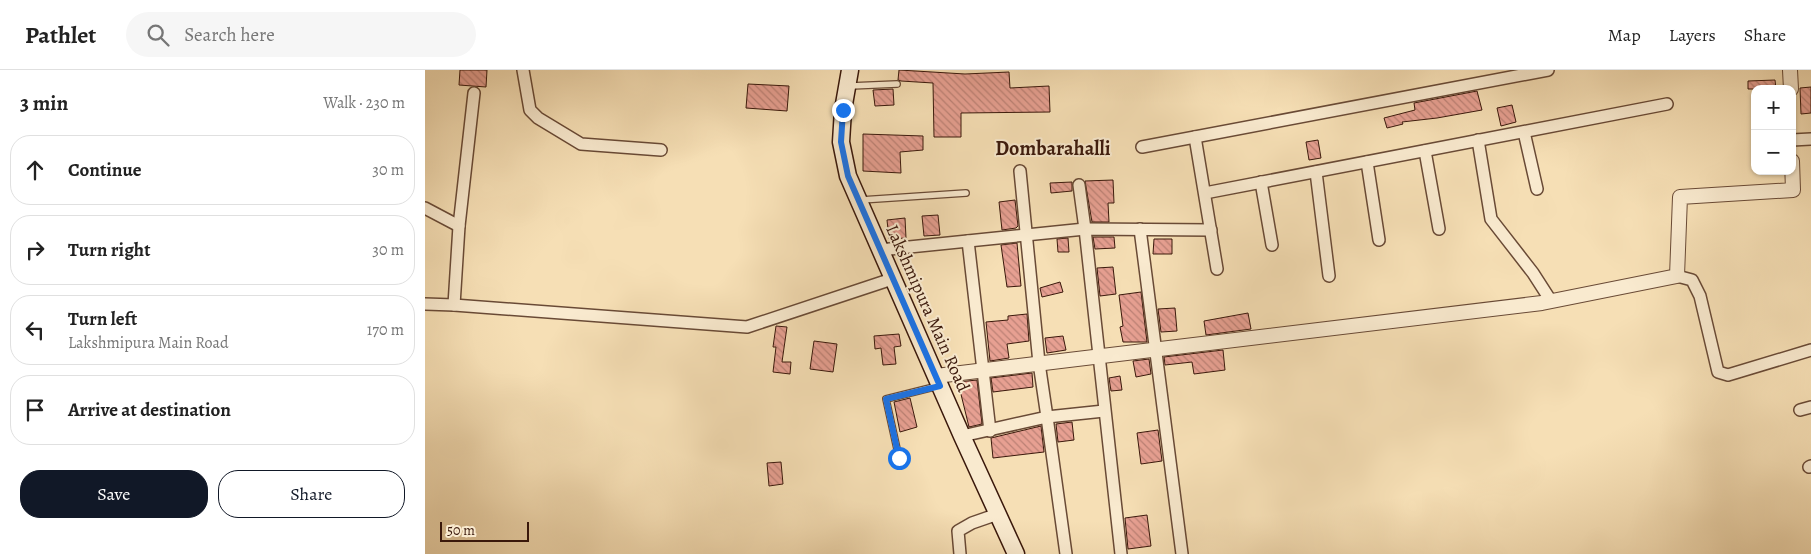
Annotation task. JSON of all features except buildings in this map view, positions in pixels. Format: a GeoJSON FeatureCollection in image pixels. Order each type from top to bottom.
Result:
{"type":"FeatureCollection","features":[{"type":"Feature","properties":{"kind":"main road","name":"Lakshmipura Main Road"},"geometry":{"type":"LineString","coordinates":[[850,70],[843,110],[841,142],[848,176],[961,436],[1017,553]]}},
{"type":"Feature","properties":{"kind":"street"},"geometry":{"type":"LineString","coordinates":[[523,70],[530,110],[538,118],[581,144],[661,150]]}},
{"type":"Feature","properties":{"kind":"street"},"geometry":{"type":"LineString","coordinates":[[1141,147],[1548,70]]}},
{"type":"Feature","properties":{"kind":"street"},"geometry":{"type":"LineString","coordinates":[[1790,70],[1791,85]]}},
{"type":"Feature","properties":{"kind":"street"},"geometry":{"type":"LineString","coordinates":[[453,304],[459,226],[474,93]]}},
{"type":"Feature","properties":{"kind":"street"},"geometry":{"type":"LineString","coordinates":[[1205,193],[1667,104]]}},
{"type":"Feature","properties":{"kind":"street"},"geometry":{"type":"LineString","coordinates":[[1524,132],[1537,189]]}},
{"type":"Feature","properties":{"kind":"street"},"geometry":{"type":"LineString","coordinates":[[1195,137],[1217,269]]}},
{"type":"Feature","properties":{"kind":"street"},"geometry":{"type":"LineString","coordinates":[[1796,140],[1811,139]]}},
{"type":"Feature","properties":{"kind":"street"},"geometry":{"type":"LineString","coordinates":[[1478,140],[1491,219],[1533,273],[1551,301]]}},
{"type":"Feature","properties":{"kind":"street"},"geometry":{"type":"LineString","coordinates":[[1425,151],[1439,230]]}},
{"type":"Feature","properties":{"kind":"street"},"geometry":{"type":"LineString","coordinates":[[1367,162],[1379,240]]}},
{"type":"Feature","properties":{"kind":"street"},"geometry":{"type":"LineString","coordinates":[[1020,171],[1039,363],[1066,554]]}},
{"type":"Feature","properties":{"kind":"street"},"geometry":{"type":"LineString","coordinates":[[1316,172],[1329,276]]}},
{"type":"Feature","properties":{"kind":"street"},"geometry":{"type":"LineString","coordinates":[[1677,276],[1680,197],[1793,190],[1792,175]]}},
{"type":"Feature","properties":{"kind":"street"},"geometry":{"type":"LineString","coordinates":[[1261,182],[1272,245]]}},
{"type":"Feature","properties":{"kind":"street"},"geometry":{"type":"LineString","coordinates":[[1079,185],[1121,554]]}},
{"type":"Feature","properties":{"kind":"street"},"geometry":{"type":"LineString","coordinates":[[425,208],[459,226]]}},
{"type":"Feature","properties":{"kind":"street"},"geometry":{"type":"LineString","coordinates":[[880,250],[1085,229],[1211,230]]}},
{"type":"Feature","properties":{"kind":"street"},"geometry":{"type":"LineString","coordinates":[[1140,230],[1182,554]]}},
{"type":"Feature","properties":{"kind":"street"},"geometry":{"type":"LineString","coordinates":[[968,241],[990,431]]}},
{"type":"Feature","properties":{"kind":"street"},"geometry":{"type":"LineString","coordinates":[[938,380],[983,370],[1551,301],[1677,276],[1692,280],[1700,296],[1718,372],[1728,375],[1811,350]]}},
{"type":"Feature","properties":{"kind":"street"},"geometry":{"type":"LineString","coordinates":[[425,304],[453,304],[747,327],[892,279]]}},
{"type":"Feature","properties":{"kind":"street"},"geometry":{"type":"LineString","coordinates":[[961,436],[1047,417],[1104,412]]}},
{"type":"Feature","properties":{"kind":"street"},"geometry":{"type":"LineString","coordinates":[[960,554],[958,531],[972,523],[998,514]]}},
{"type":"Feature","properties":{"kind":"lane"},"geometry":{"type":"LineString","coordinates":[[847,86],[897,84]]}},
{"type":"Feature","properties":{"kind":"lane"},"geometry":{"type":"LineString","coordinates":[[858,200],[966,193]]}},
{"type":"Feature","properties":{"kind":"lane"},"geometry":{"type":"LineString","coordinates":[[899,458],[886,399],[938,380]]}},
{"type":"Feature","properties":{"kind":"district","name":"Dombarahalli"},"geometry":{"type":"Point","coordinates":[1053,148]}},
{"type":"Feature","properties":{"kind":"route"},"geometry":{"type":"LineString","coordinates":[[843,110],[841,142],[848,176],[940,386],[886,399],[899,458]]}}]}
